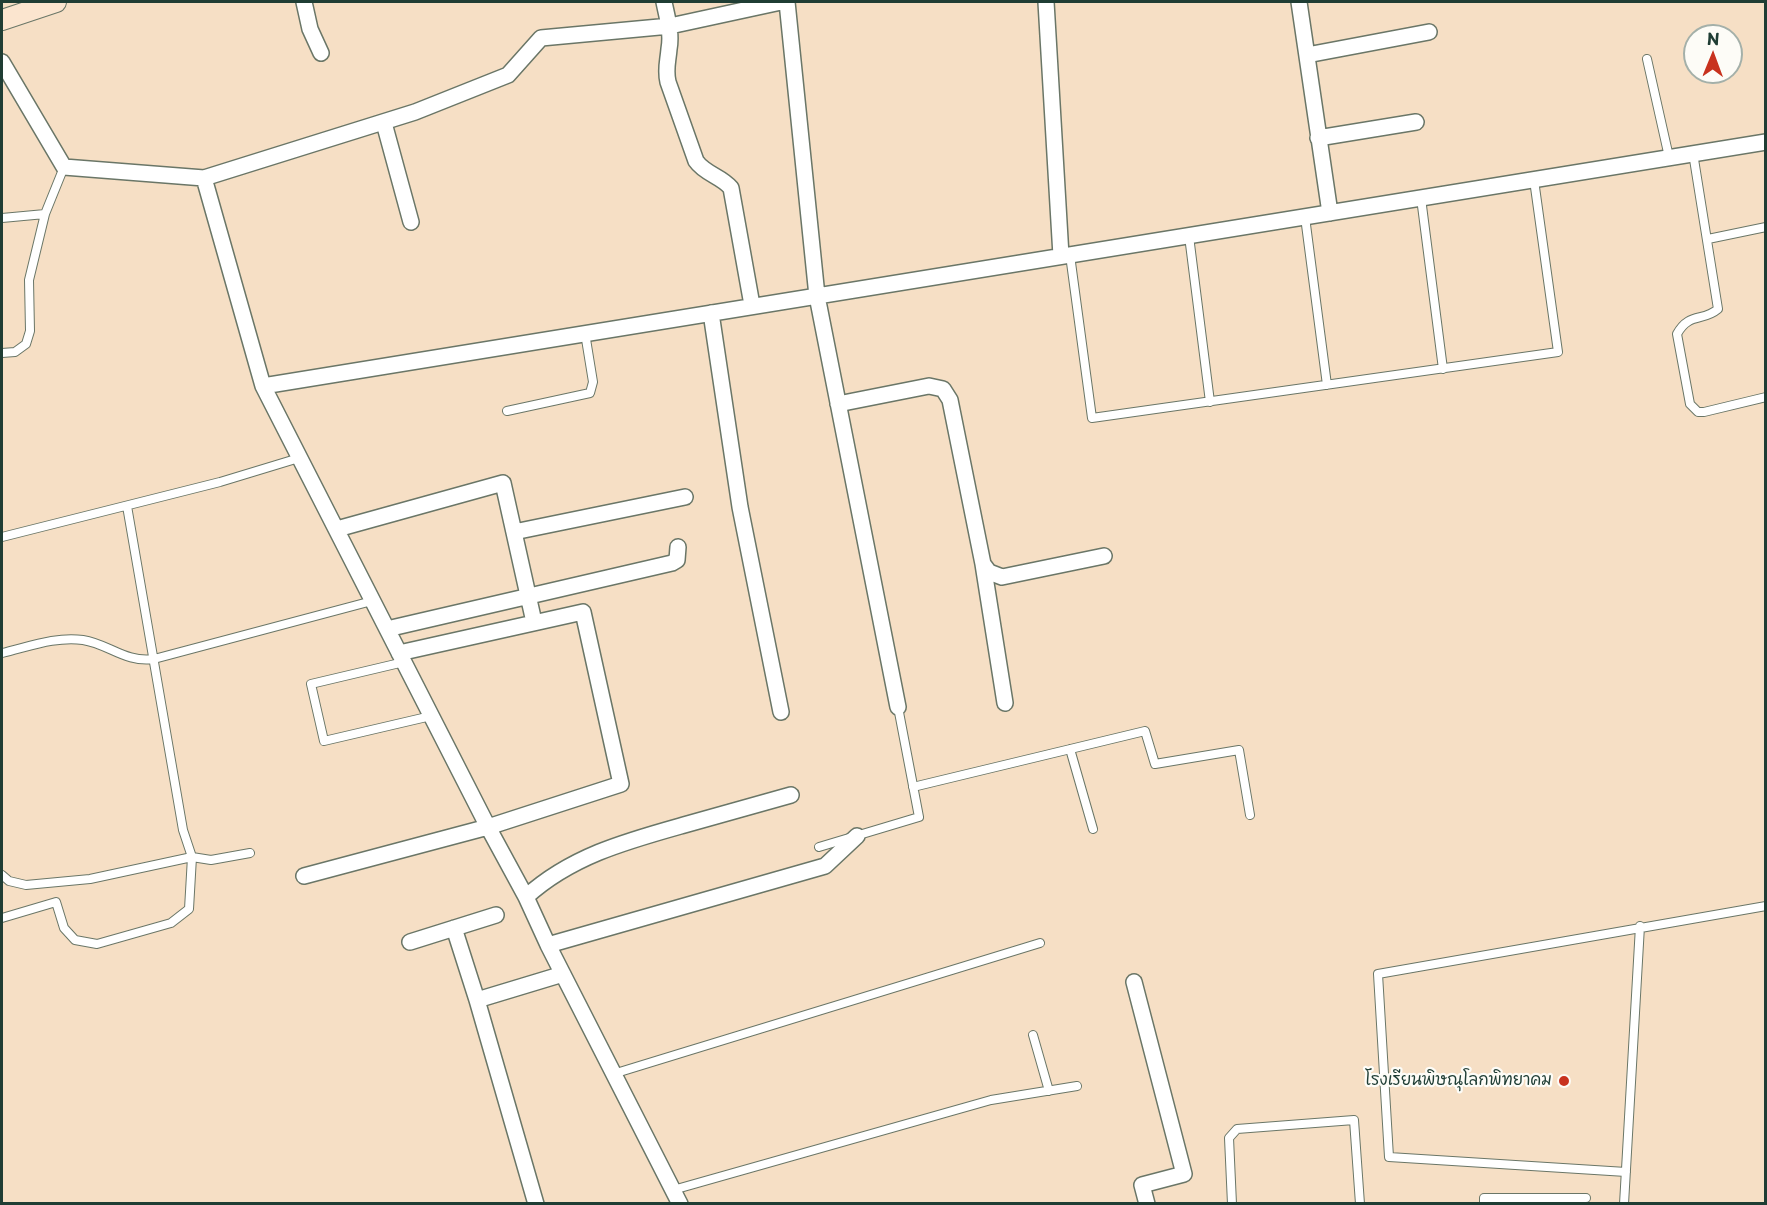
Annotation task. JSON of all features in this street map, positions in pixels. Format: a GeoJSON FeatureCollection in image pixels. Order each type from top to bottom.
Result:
{"type":"FeatureCollection","features":[{"type":"Feature","properties":{"kind":"main road"},"geometry":{"type":"LineString","coordinates":[[2,20],[56,2]]}},
{"type":"Feature","properties":{"kind":"street"},"geometry":{"type":"LineString","coordinates":[[304,2],[310,29],[321,53]]}},
{"type":"Feature","properties":{"kind":"street"},"geometry":{"type":"LineString","coordinates":[[664,2],[670,26],[665,70],[668,82],[696,161],[702,170],[725,182],[731,188],[752,305]]}},
{"type":"Feature","properties":{"kind":"street"},"geometry":{"type":"LineString","coordinates":[[2,62],[64,167],[204,178],[384,123],[508,75],[541,38],[670,26],[781,2]]}},
{"type":"Feature","properties":{"kind":"street"},"geometry":{"type":"LineString","coordinates":[[787,2],[817,296],[898,707]]}},
{"type":"Feature","properties":{"kind":"street"},"geometry":{"type":"LineString","coordinates":[[1046,2],[1066,256]]}},
{"type":"Feature","properties":{"kind":"street"},"geometry":{"type":"LineString","coordinates":[[1299,2],[1330,213]]}},
{"type":"Feature","properties":{"kind":"street"},"geometry":{"type":"LineString","coordinates":[[1307,55],[1429,32]]}},
{"type":"Feature","properties":{"kind":"street"},"geometry":{"type":"LineString","coordinates":[[1318,138],[1416,122]]}},
{"type":"Feature","properties":{"kind":"street"},"geometry":{"type":"LineString","coordinates":[[384,123],[411,222]]}},
{"type":"Feature","properties":{"kind":"street"},"geometry":{"type":"LineString","coordinates":[[263,386],[1766,142]]}},
{"type":"Feature","properties":{"kind":"street"},"geometry":{"type":"LineString","coordinates":[[204,178],[263,386],[526,897],[676,1197]]}},
{"type":"Feature","properties":{"kind":"street"},"geometry":{"type":"LineString","coordinates":[[711,313],[740,507],[781,712]]}},
{"type":"Feature","properties":{"kind":"street"},"geometry":{"type":"LineString","coordinates":[[838,404],[929,386],[943,389],[950,400],[983,564],[1005,703]]}},
{"type":"Feature","properties":{"kind":"street"},"geometry":{"type":"LineString","coordinates":[[337,529],[503,483],[534,622]]}},
{"type":"Feature","properties":{"kind":"street"},"geometry":{"type":"LineString","coordinates":[[514,532],[685,497]]}},
{"type":"Feature","properties":{"kind":"street"},"geometry":{"type":"LineString","coordinates":[[387,629],[672,563],[677,560],[678,547]]}},
{"type":"Feature","properties":{"kind":"street"},"geometry":{"type":"LineString","coordinates":[[983,564],[989,572],[1002,577],[1104,556]]}},
{"type":"Feature","properties":{"kind":"street"},"geometry":{"type":"LineString","coordinates":[[304,876],[488,827],[621,784],[583,612],[534,622],[401,658]]}},
{"type":"Feature","properties":{"kind":"street"},"geometry":{"type":"LineString","coordinates":[[526,897],[544,881],[570,865],[628,841],[791,795]]}},
{"type":"Feature","properties":{"kind":"street"},"geometry":{"type":"LineString","coordinates":[[548,945],[825,866],[857,836]]}},
{"type":"Feature","properties":{"kind":"street"},"geometry":{"type":"LineString","coordinates":[[410,942],[496,915]]}},
{"type":"Feature","properties":{"kind":"street"},"geometry":{"type":"LineString","coordinates":[[454,928],[536,1203]]}},
{"type":"Feature","properties":{"kind":"street"},"geometry":{"type":"LineString","coordinates":[[477,1000],[563,974]]}},
{"type":"Feature","properties":{"kind":"street"},"geometry":{"type":"LineString","coordinates":[[1134,982],[1184,1174],[1142,1185],[1147,1203]]}},
{"type":"Feature","properties":{"kind":"lane"},"geometry":{"type":"LineString","coordinates":[[1647,59],[1669,157]]}},
{"type":"Feature","properties":{"kind":"lane"},"geometry":{"type":"LineString","coordinates":[[1693,153],[1718,309],[1710,314],[1686,321],[1677,334],[1690,404],[1698,412],[1704,412],[1766,397]]}},
{"type":"Feature","properties":{"kind":"lane"},"geometry":{"type":"LineString","coordinates":[[2,353],[15,352],[26,344],[30,331],[29,280],[45,214],[64,167]]}},
{"type":"Feature","properties":{"kind":"lane"},"geometry":{"type":"LineString","coordinates":[[1066,256],[1092,418],[1558,352],[1533,180]]}},
{"type":"Feature","properties":{"kind":"lane"},"geometry":{"type":"LineString","coordinates":[[1421,198],[1443,369]]}},
{"type":"Feature","properties":{"kind":"lane"},"geometry":{"type":"LineString","coordinates":[[2,218],[45,214]]}},
{"type":"Feature","properties":{"kind":"lane"},"geometry":{"type":"LineString","coordinates":[[1305,217],[1327,385]]}},
{"type":"Feature","properties":{"kind":"lane"},"geometry":{"type":"LineString","coordinates":[[1708,239],[1766,227]]}},
{"type":"Feature","properties":{"kind":"lane"},"geometry":{"type":"LineString","coordinates":[[1189,236],[1210,402]]}},
{"type":"Feature","properties":{"kind":"lane"},"geometry":{"type":"LineString","coordinates":[[507,411],[590,393],[593,382],[585,333]]}},
{"type":"Feature","properties":{"kind":"lane"},"geometry":{"type":"LineString","coordinates":[[2,537],[220,482],[300,458]]}},
{"type":"Feature","properties":{"kind":"lane"},"geometry":{"type":"LineString","coordinates":[[2,918],[57,902],[64,928],[75,940],[96,944],[171,923],[189,909],[192,857],[183,830],[127,506]]}},
{"type":"Feature","properties":{"kind":"lane"},"geometry":{"type":"LineString","coordinates":[[2,653],[59,639],[71,639],[86,640],[132,658],[154,659],[372,601]]}},
{"type":"Feature","properties":{"kind":"lane"},"geometry":{"type":"LineString","coordinates":[[401,658],[311,684],[324,741],[431,716]]}},
{"type":"Feature","properties":{"kind":"lane"},"geometry":{"type":"LineString","coordinates":[[819,847],[919,817],[898,707]]}},
{"type":"Feature","properties":{"kind":"lane"},"geometry":{"type":"LineString","coordinates":[[914,787],[1145,731],[1155,764],[1239,750],[1250,815]]}},
{"type":"Feature","properties":{"kind":"lane"},"geometry":{"type":"LineString","coordinates":[[1070,749],[1093,829]]}},
{"type":"Feature","properties":{"kind":"lane"},"geometry":{"type":"LineString","coordinates":[[2,875],[9,881],[26,885],[90,879],[192,857],[211,860],[250,853]]}},
{"type":"Feature","properties":{"kind":"lane"},"geometry":{"type":"LineString","coordinates":[[1626,1172],[1389,1157],[1378,974],[1766,906]]}},
{"type":"Feature","properties":{"kind":"lane"},"geometry":{"type":"LineString","coordinates":[[1624,1203],[1640,927]]}},
{"type":"Feature","properties":{"kind":"lane"},"geometry":{"type":"LineString","coordinates":[[614,1074],[1040,943]]}},
{"type":"Feature","properties":{"kind":"lane"},"geometry":{"type":"LineString","coordinates":[[1033,1035],[1049,1091]]}},
{"type":"Feature","properties":{"kind":"lane"},"geometry":{"type":"LineString","coordinates":[[676,1197],[991,1100],[1077,1086]]}},
{"type":"Feature","properties":{"kind":"lane"},"geometry":{"type":"LineString","coordinates":[[1232,1203],[1229,1142],[1232,1132],[1237,1129],[1354,1120],[1360,1203]]}},
{"type":"Feature","properties":{"kind":"lane"},"geometry":{"type":"LineString","coordinates":[[1484,1203],[1484,1198],[1586,1198]]}},
{"type":"Feature","properties":{"kind":"place","name":"โรงเรียนพิษณุโลกพิทยาคม"},"geometry":{"type":"Point","coordinates":[1564,1081]}}]}
